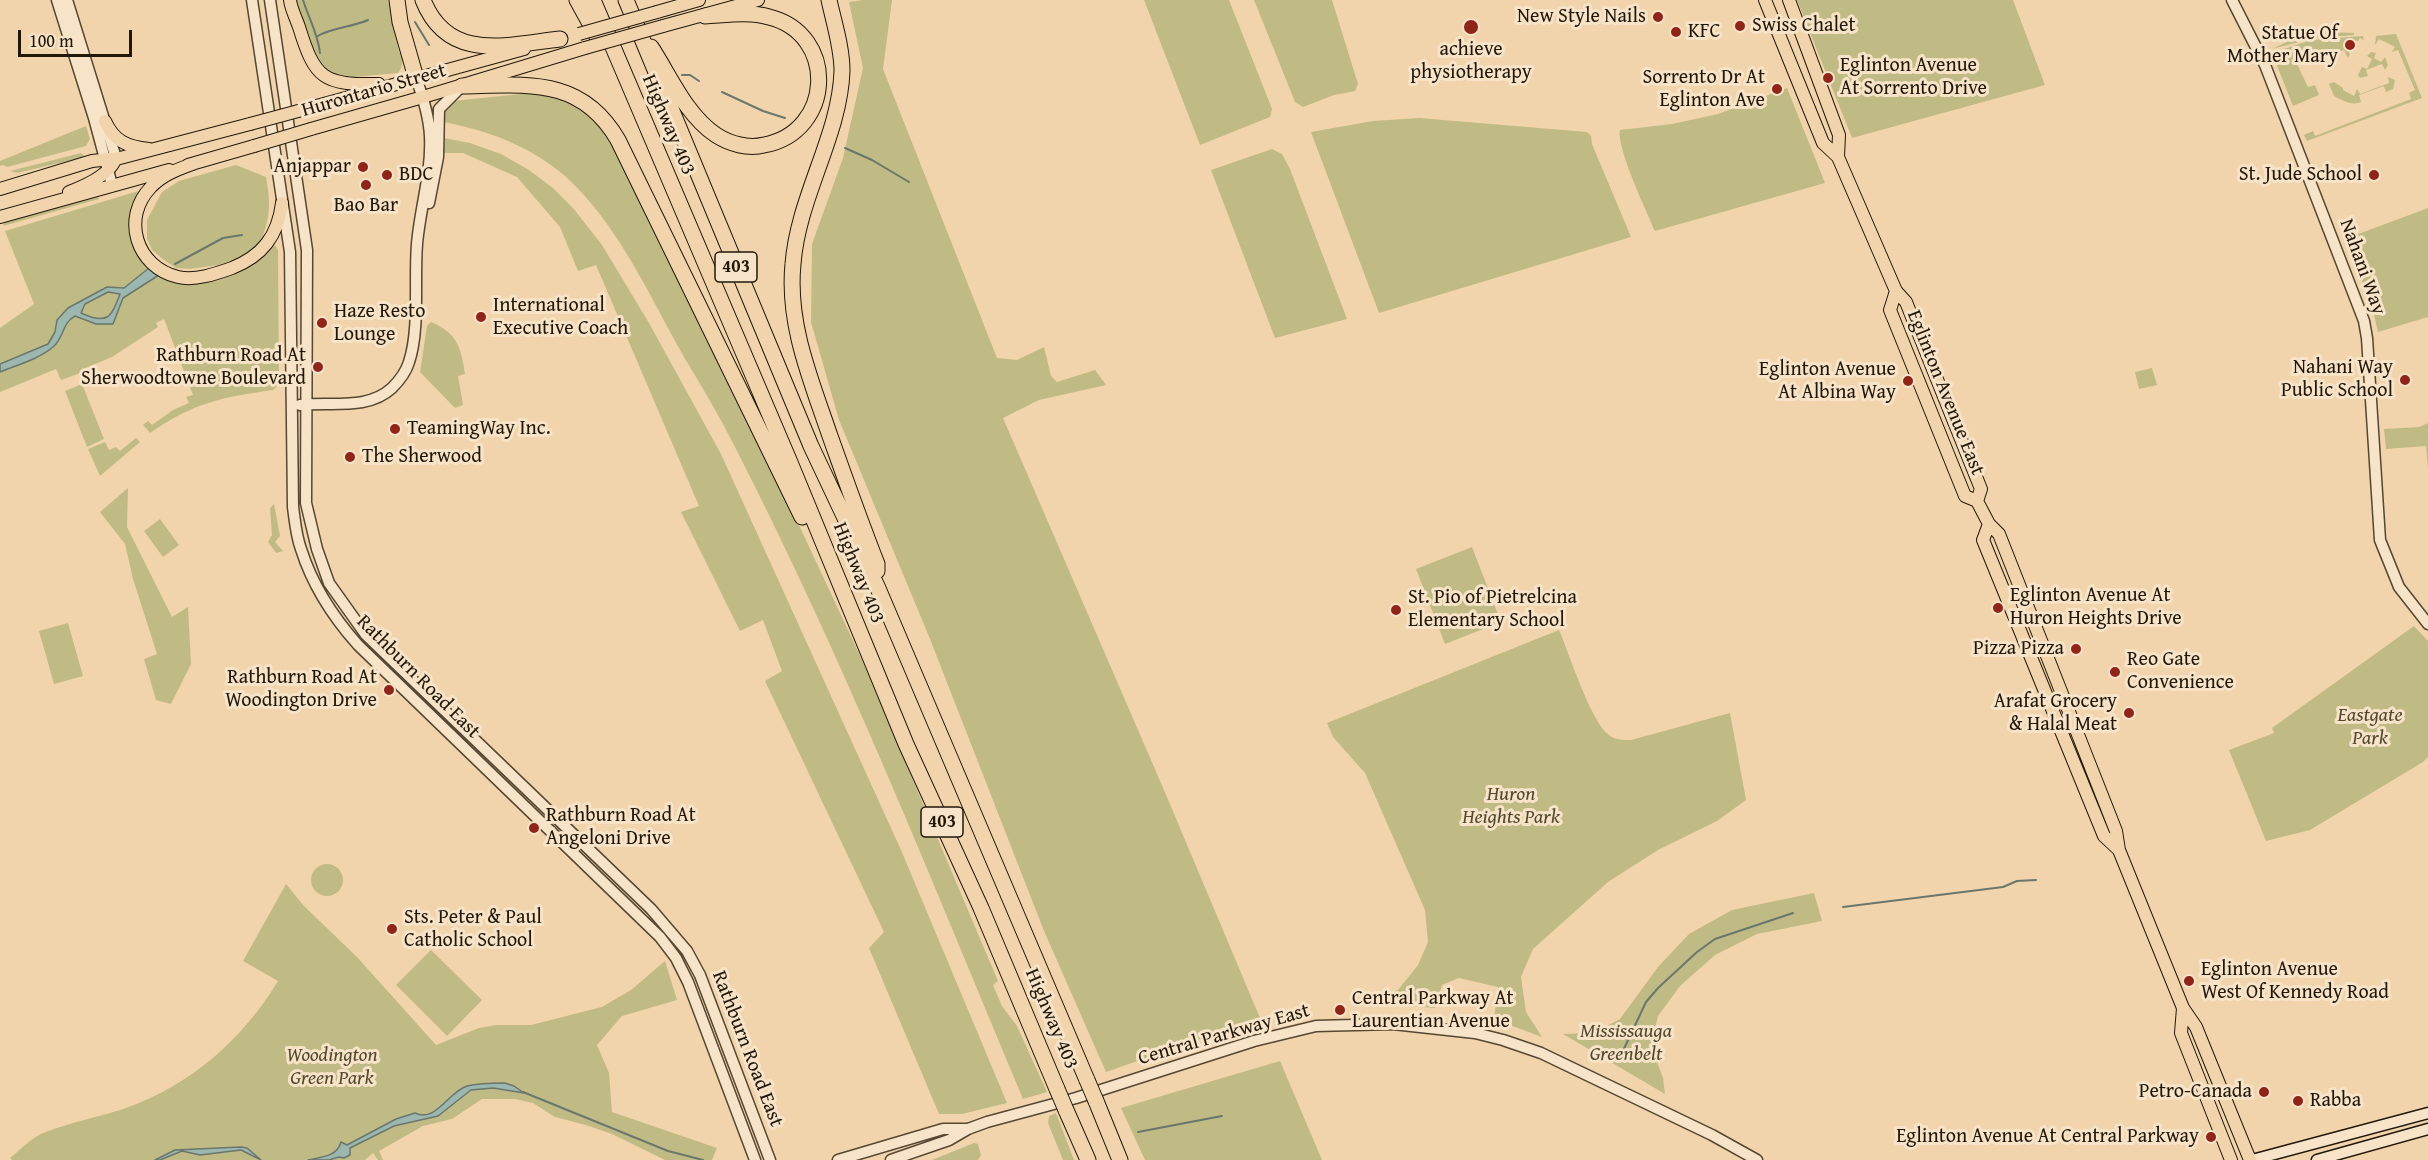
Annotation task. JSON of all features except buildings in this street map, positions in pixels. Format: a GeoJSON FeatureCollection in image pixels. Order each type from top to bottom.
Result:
{"type":"FeatureCollection","features":[{"type":"Feature","properties":{"kind":"highway"},"geometry":{"type":"LineString","coordinates":[[397,0],[400,22],[416,78]]}},
{"type":"Feature","properties":{"kind":"highway"},"geometry":{"type":"LineString","coordinates":[[423,0],[437,25],[448,35],[466,43],[494,46],[560,39]]}},
{"type":"Feature","properties":{"kind":"highway"},"geometry":{"type":"LineString","coordinates":[[577,0],[607,55],[622,71]]}},
{"type":"Feature","properties":{"kind":"highway","name":"Highway 403"},"geometry":{"type":"LineString","coordinates":[[592,0],[828,554],[906,744],[981,908],[1088,1160]]}},
{"type":"Feature","properties":{"kind":"highway","name":"Highway 403"},"geometry":{"type":"LineString","coordinates":[[626,0],[811,446],[877,586],[1120,1160]]}},
{"type":"Feature","properties":{"kind":"highway"},"geometry":{"type":"LineString","coordinates":[[829,0],[840,48],[841,82],[833,120],[807,195],[795,244],[792,275],[794,317],[804,361],[877,564],[877,586]]}},
{"type":"Feature","properties":{"kind":"highway"},"geometry":{"type":"LineString","coordinates":[[637,25],[690,109],[714,134],[738,145],[753,147],[774,143],[793,133],[812,110],[819,89],[816,63],[808,44],[788,25],[768,16],[705,16]]}},
{"type":"Feature","properties":{"kind":"highway"},"geometry":{"type":"LineString","coordinates":[[462,86],[548,87],[573,95],[601,115],[618,140],[634,172],[805,524],[828,554]]}},
{"type":"Feature","properties":{"kind":"main road"},"geometry":{"type":"LineString","coordinates":[[290,0],[303,44],[319,72],[342,83],[395,84]]}},
{"type":"Feature","properties":{"kind":"main road","name":"Hurontario Street"},"geometry":{"type":"LineString","coordinates":[[0,189],[92,161],[110,162],[156,150],[699,0]]}},
{"type":"Feature","properties":{"kind":"main road","name":"Hurontario Street"},"geometry":{"type":"LineString","coordinates":[[0,216],[195,163],[423,98],[585,48],[758,0]]}},
{"type":"Feature","properties":{"kind":"main road","name":"Eglinton Avenue East"},"geometry":{"type":"LineString","coordinates":[[1765,0],[1823,143],[1838,157],[1896,291],[1906,302],[1981,489],[1977,501]]}},
{"type":"Feature","properties":{"kind":"main road","name":"Eglinton Avenue East"},"geometry":{"type":"LineString","coordinates":[[1789,0],[1839,135],[1838,157]]}},
{"type":"Feature","properties":{"kind":"main road"},"geometry":{"type":"LineString","coordinates":[[105,121],[111,134],[121,142],[134,147],[156,150]]}},
{"type":"Feature","properties":{"kind":"main road"},"geometry":{"type":"LineString","coordinates":[[0,216],[73,190],[110,162]]}},
{"type":"Feature","properties":{"kind":"main road"},"geometry":{"type":"LineString","coordinates":[[195,163],[158,181],[148,191],[137,209],[135,230],[144,255],[156,267],[169,274],[180,278],[199,278],[220,273],[255,257],[263,251],[273,236],[282,203]]}},
{"type":"Feature","properties":{"kind":"main road","name":"Eglinton Avenue East"},"geometry":{"type":"LineString","coordinates":[[1896,291],[1890,310],[1965,496],[1977,501],[1989,524],[1999,534],[2080,736],[2116,831],[2119,850],[2183,1008],[2196,1027],[2251,1160]]}},
{"type":"Feature","properties":{"kind":"main road","name":"Eglinton Avenue East"},"geometry":{"type":"LineString","coordinates":[[1989,524],[1983,540],[2103,836],[2119,850]]}},
{"type":"Feature","properties":{"kind":"main road","name":"Eglinton Avenue East"},"geometry":{"type":"LineString","coordinates":[[2183,1008],[2181,1033],[2231,1160]]}},
{"type":"Feature","properties":{"kind":"street"},"geometry":{"type":"LineString","coordinates":[[57,0],[110,162]]}},
{"type":"Feature","properties":{"kind":"street"},"geometry":{"type":"LineString","coordinates":[[67,0],[105,121],[112,185]]}},
{"type":"Feature","properties":{"kind":"street","name":"Rathburn Road East"},"geometry":{"type":"LineString","coordinates":[[252,0],[290,252],[292,507],[300,548],[317,588],[343,628],[358,645],[641,917],[665,944],[688,982],[755,1160]]}},
{"type":"Feature","properties":{"kind":"street","name":"Rathburn Road East"},"geometry":{"type":"LineString","coordinates":[[270,0],[307,250],[306,503],[317,549],[330,583],[366,635],[651,909],[687,951],[700,975],[770,1160]]}},
{"type":"Feature","properties":{"kind":"street","name":"Nahani Way"},"geometry":{"type":"LineString","coordinates":[[2232,0],[2265,65],[2364,321],[2380,540],[2399,587],[2428,624]]}},
{"type":"Feature","properties":{"kind":"street"},"geometry":{"type":"LineString","coordinates":[[291,406],[320,402],[341,404],[376,399],[393,388],[405,372],[412,349],[418,241],[422,217],[429,204],[434,181],[433,120],[416,78]]}},
{"type":"Feature","properties":{"kind":"street"},"geometry":{"type":"LineString","coordinates":[[433,120],[442,104],[462,86]]}},
{"type":"Feature","properties":{"kind":"street","name":"Central Parkway East"},"geometry":{"type":"LineString","coordinates":[[891,1160],[949,1140],[968,1129],[1118,1085],[1254,1041],[1316,1026],[1393,1024],[1445,1028],[1503,1040],[1541,1053],[1712,1135],[1757,1160]]}},
{"type":"Feature","properties":{"kind":"street"},"geometry":{"type":"LineString","coordinates":[[2251,1160],[2428,1113]]}},
{"type":"Feature","properties":{"kind":"street","name":"Central Parkway East"},"geometry":{"type":"LineString","coordinates":[[838,1160],[943,1129],[968,1129]]}},
{"type":"Feature","properties":{"kind":"street"},"geometry":{"type":"LineString","coordinates":[[2318,1160],[2428,1129]]}},
{"type":"Feature","properties":{"kind":"green space"},"geometry":{"type":"Polygon","coordinates":[[[295,0],[388,0],[399,52],[402,53],[400,71],[354,77],[340,75],[338,78],[328,73],[318,63],[295,0]]]}},
{"type":"Feature","properties":{"kind":"green space"},"geometry":{"type":"Polygon","coordinates":[[[892,0],[883,69],[997,358],[1017,360],[1044,347],[1051,376],[1057,382],[1095,370],[1106,385],[1039,400],[1003,418],[1260,1018],[1106,1072],[1044,931],[930,639],[839,420],[811,322],[812,244],[843,158],[863,68],[849,2],[892,0]]]}},
{"type":"Feature","properties":{"kind":"green space"},"geometry":{"type":"Polygon","coordinates":[[[1144,0],[1229,0],[1272,109],[1270,117],[1200,145],[1144,0]]]}},
{"type":"Feature","properties":{"kind":"green space"},"geometry":{"type":"Polygon","coordinates":[[[1254,0],[1332,0],[1358,84],[1355,91],[1334,95],[1303,107],[1295,102],[1254,0]]]}},
{"type":"Feature","properties":{"kind":"green space"},"geometry":{"type":"Polygon","coordinates":[[[1797,0],[2013,0],[2045,85],[1852,138],[1797,0]]]}},
{"type":"Feature","properties":{"kind":"green space"},"geometry":{"type":"Polygon","coordinates":[[[2330,32],[2354,33],[2354,35],[2311,39],[2272,49],[2293,39],[2330,32]]]}},
{"type":"Feature","properties":{"kind":"green space"},"geometry":{"type":"Polygon","coordinates":[[[2396,34],[2422,98],[2307,141],[2304,135],[2313,131],[2315,136],[2411,99],[2409,93],[2415,90],[2398,50],[2392,52],[2395,47],[2379,39],[2375,45],[2376,36],[2396,34]]]}},
{"type":"Feature","properties":{"kind":"green space"},"geometry":{"type":"Polygon","coordinates":[[[2363,36],[2364,40],[2360,38],[2358,41],[2345,42],[2350,54],[2348,58],[2344,50],[2329,56],[2323,51],[2294,58],[2308,87],[2315,85],[2319,95],[2293,106],[2272,53],[2311,40],[2363,36]]]}},
{"type":"Feature","properties":{"kind":"green space"},"geometry":{"type":"Polygon","coordinates":[[[2371,52],[2376,53],[2374,58],[2381,62],[2385,57],[2388,65],[2385,70],[2382,64],[2366,70],[2368,76],[2360,78],[2358,75],[2362,67],[2367,69],[2372,59],[2367,56],[2371,52]]]}},
{"type":"Feature","properties":{"kind":"green space"},"geometry":{"type":"Polygon","coordinates":[[[2388,77],[2395,80],[2393,89],[2386,92],[2384,86],[2359,95],[2361,102],[2357,103],[2334,96],[2329,84],[2334,82],[2354,96],[2357,89],[2360,94],[2389,83],[2388,77]]]}},
{"type":"Feature","properties":{"kind":"green space"},"geometry":{"type":"Polygon","coordinates":[[[1787,88],[1825,183],[1655,231],[1627,164],[1620,130],[1672,124],[1718,114],[1787,88]]]}},
{"type":"Feature","properties":{"kind":"green space"},"geometry":{"type":"Polygon","coordinates":[[[531,90],[574,103],[598,122],[618,153],[755,431],[862,660],[998,981],[993,985],[1002,1006],[1017,1026],[1047,1092],[1023,1099],[921,853],[814,609],[730,437],[617,238],[584,195],[552,165],[523,148],[492,135],[443,122],[443,112],[453,101],[530,93],[531,90]]]}},
{"type":"Feature","properties":{"kind":"green space"},"geometry":{"type":"Polygon","coordinates":[[[1419,118],[1587,132],[1591,136],[1592,144],[1631,237],[1379,313],[1311,132],[1373,121],[1419,118]]]}},
{"type":"Feature","properties":{"kind":"green space"},"geometry":{"type":"Polygon","coordinates":[[[86,126],[90,139],[86,146],[7,167],[0,166],[0,161],[86,126]]]}},
{"type":"Feature","properties":{"kind":"green space"},"geometry":{"type":"Polygon","coordinates":[[[444,138],[470,143],[501,154],[529,170],[553,188],[573,208],[602,245],[649,323],[721,454],[901,850],[1007,1103],[962,1114],[939,1114],[869,948],[884,932],[765,681],[782,671],[763,620],[740,631],[681,512],[699,506],[596,265],[578,271],[560,227],[517,177],[463,153],[443,153],[444,138]]]}},
{"type":"Feature","properties":{"kind":"green space"},"geometry":{"type":"Polygon","coordinates":[[[1272,149],[1282,154],[1290,169],[1347,319],[1275,338],[1211,170],[1272,149]]]}},
{"type":"Feature","properties":{"kind":"green space"},"geometry":{"type":"Polygon","coordinates":[[[81,153],[85,157],[17,173],[10,171],[81,153]]]}},
{"type":"Feature","properties":{"kind":"green space"},"geometry":{"type":"Polygon","coordinates":[[[236,165],[266,177],[269,207],[263,235],[266,239],[248,256],[218,265],[190,269],[176,268],[152,250],[147,239],[147,220],[162,192],[179,181],[236,165]]]}},
{"type":"Feature","properties":{"kind":"green space"},"geometry":{"type":"Polygon","coordinates":[[[142,190],[132,232],[163,277],[209,275],[238,269],[264,256],[275,245],[278,250],[279,384],[273,390],[238,395],[194,408],[150,433],[143,425],[148,421],[152,425],[173,410],[189,403],[186,397],[193,395],[164,319],[156,323],[158,327],[112,357],[83,369],[83,372],[61,380],[56,369],[0,392],[0,328],[34,304],[5,231],[142,190]]]}},
{"type":"Feature","properties":{"kind":"green space"},"geometry":{"type":"Polygon","coordinates":[[[97,194],[99,199],[3,226],[5,222],[97,194]]]}},
{"type":"Feature","properties":{"kind":"green space"},"geometry":{"type":"Polygon","coordinates":[[[2428,208],[2428,317],[2378,332],[2372,306],[2345,239],[2428,208]]]}},
{"type":"Feature","properties":{"kind":"green space"},"geometry":{"type":"Polygon","coordinates":[[[431,322],[452,336],[462,356],[465,374],[458,376],[463,405],[455,408],[420,372],[427,326],[431,322]]]}},
{"type":"Feature","properties":{"kind":"green space"},"geometry":{"type":"Polygon","coordinates":[[[2152,368],[2157,385],[2139,389],[2135,372],[2152,368]]]}},
{"type":"Feature","properties":{"kind":"green space"},"geometry":{"type":"Polygon","coordinates":[[[82,384],[104,439],[87,447],[65,391],[82,384]]]}},
{"type":"Feature","properties":{"kind":"green space"},"geometry":{"type":"Polygon","coordinates":[[[2428,423],[2428,468],[2426,446],[2386,449],[2384,429],[2419,427],[2428,423]]]}},
{"type":"Feature","properties":{"kind":"green space"},"geometry":{"type":"Polygon","coordinates":[[[136,438],[140,442],[100,476],[88,449],[105,442],[109,450],[116,447],[120,451],[136,438]]]}},
{"type":"Feature","properties":{"kind":"green space"},"geometry":{"type":"Polygon","coordinates":[[[128,488],[127,527],[172,617],[188,607],[191,664],[171,704],[156,700],[144,659],[157,654],[133,579],[125,544],[100,512],[128,488]]]}},
{"type":"Feature","properties":{"kind":"green space"},"geometry":{"type":"Polygon","coordinates":[[[274,504],[280,536],[275,542],[283,551],[276,553],[268,542],[272,535],[270,508],[274,504]]]}},
{"type":"Feature","properties":{"kind":"green space"},"geometry":{"type":"Polygon","coordinates":[[[160,519],[179,545],[163,557],[144,531],[160,519]]]}},
{"type":"Feature","properties":{"kind":"green space"},"geometry":{"type":"Polygon","coordinates":[[[1472,547],[1501,622],[1445,644],[1416,569],[1472,547]]]}},
{"type":"Feature","properties":{"kind":"green space"},"geometry":{"type":"Polygon","coordinates":[[[68,623],[83,676],[54,684],[39,631],[68,623]]]}},
{"type":"Feature","properties":{"kind":"green space","name":"Eastgate Park"},"geometry":{"type":"Polygon","coordinates":[[[2414,626],[2428,641],[2428,757],[2310,830],[2266,841],[2229,750],[2274,733],[2272,728],[2414,626]]]}},
{"type":"Feature","properties":{"kind":"green space","name":"Huron Heights Park"},"geometry":{"type":"Polygon","coordinates":[[[1559,630],[1588,702],[1602,728],[1611,737],[1631,740],[1730,713],[1746,800],[1717,821],[1658,850],[1608,882],[1533,949],[1521,977],[1526,1012],[1542,1037],[1494,1019],[1498,987],[1459,978],[1442,985],[1435,1008],[1366,1003],[1398,990],[1418,965],[1428,942],[1425,910],[1365,773],[1333,737],[1327,723],[1559,630]]]}},
{"type":"Feature","properties":{"kind":"green space"},"geometry":{"type":"Polygon","coordinates":[[[327,864],[338,869],[343,880],[338,891],[327,896],[316,891],[311,880],[316,869],[327,864]]]}},
{"type":"Feature","properties":{"kind":"green space","name":"Woodington Green Park"},"geometry":{"type":"Polygon","coordinates":[[[286,884],[303,905],[357,957],[436,1045],[479,1028],[496,1025],[531,1025],[602,1007],[631,990],[665,961],[677,1000],[622,1016],[597,1045],[609,1073],[612,1112],[717,1148],[712,1160],[665,1160],[612,1134],[555,1117],[533,1103],[515,1099],[482,1099],[452,1119],[423,1126],[379,1151],[383,1160],[378,1160],[373,1153],[365,1160],[12,1160],[10,1158],[39,1135],[126,1108],[172,1087],[213,1058],[232,1041],[249,1022],[278,981],[243,961],[286,884]]]}},
{"type":"Feature","properties":{"kind":"green space","name":"Mississauga Greenbelt"},"geometry":{"type":"Polygon","coordinates":[[[1814,893],[1822,921],[1757,934],[1715,955],[1680,986],[1658,1016],[1651,1046],[1663,1078],[1665,1094],[1563,1034],[1594,1033],[1620,1019],[1658,967],[1689,934],[1732,910],[1814,893]]]}},
{"type":"Feature","properties":{"kind":"green space"},"geometry":{"type":"Polygon","coordinates":[[[431,950],[482,1000],[447,1036],[396,985],[431,950]]]}},
{"type":"Feature","properties":{"kind":"green space"},"geometry":{"type":"Polygon","coordinates":[[[1280,1061],[1322,1160],[1145,1160],[1121,1108],[1280,1061]]]}},
{"type":"Feature","properties":{"kind":"green space"},"geometry":{"type":"Polygon","coordinates":[[[1056,1113],[1074,1160],[1063,1160],[1048,1123],[1049,1116],[1056,1113]]]}},
{"type":"Feature","properties":{"kind":"green space"},"geometry":{"type":"Polygon","coordinates":[[[974,1143],[978,1144],[981,1155],[978,1160],[932,1160],[974,1143]]]}},
{"type":"Feature","properties":{"kind":"water"},"geometry":{"type":"Polygon","coordinates":[[[149,268],[159,275],[123,298],[113,324],[96,324],[75,316],[68,323],[57,343],[47,351],[0,372],[0,364],[48,344],[55,332],[57,320],[68,308],[107,287],[124,288],[149,268]],[[108,292],[85,304],[81,313],[102,319],[107,317],[114,309],[120,294],[108,292]]]}},
{"type":"Feature","properties":{"kind":"water"},"geometry":{"type":"Polygon","coordinates":[[[505,1083],[524,1093],[493,1088],[471,1090],[438,1116],[394,1126],[350,1148],[350,1155],[344,1158],[308,1160],[332,1153],[336,1151],[341,1142],[347,1145],[396,1119],[415,1113],[429,1114],[467,1086],[505,1083]]]}},
{"type":"Feature","properties":{"kind":"water"},"geometry":{"type":"Polygon","coordinates":[[[247,1148],[261,1160],[241,1150],[200,1155],[182,1151],[155,1160],[175,1150],[247,1148]]]}},
{"type":"Feature","properties":{"kind":"waterway"},"geometry":{"type":"LineString","coordinates":[[303,0],[320,53]]}},
{"type":"Feature","properties":{"kind":"waterway"},"geometry":{"type":"LineString","coordinates":[[318,36],[368,20]]}},
{"type":"Feature","properties":{"kind":"waterway"},"geometry":{"type":"LineString","coordinates":[[415,22],[429,45]]}},
{"type":"Feature","properties":{"kind":"waterway"},"geometry":{"type":"LineString","coordinates":[[682,75],[690,75],[699,81]]}},
{"type":"Feature","properties":{"kind":"waterway"},"geometry":{"type":"LineString","coordinates":[[722,92],[763,111],[785,118]]}},
{"type":"Feature","properties":{"kind":"waterway"},"geometry":{"type":"LineString","coordinates":[[845,148],[872,160],[909,182]]}},
{"type":"Feature","properties":{"kind":"waterway"},"geometry":{"type":"LineString","coordinates":[[175,264],[223,238],[242,235]]}},
{"type":"Feature","properties":{"kind":"waterway"},"geometry":{"type":"LineString","coordinates":[[1843,907],[2003,887],[2017,881],[2036,880]]}},
{"type":"Feature","properties":{"kind":"waterway"},"geometry":{"type":"LineString","coordinates":[[1621,1055],[1646,1002],[1697,952],[1715,939],[1793,913]]}},
{"type":"Feature","properties":{"kind":"waterway"},"geometry":{"type":"LineString","coordinates":[[523,1092],[668,1151],[703,1160]]}},
{"type":"Feature","properties":{"kind":"waterway"},"geometry":{"type":"LineString","coordinates":[[1138,1132],[1222,1116]]}},
{"type":"Feature","properties":{"kind":"place","name":"New Style Nails"},"geometry":{"type":"Point","coordinates":[1658,17]}},
{"type":"Feature","properties":{"kind":"place","name":"Swiss Chalet"},"geometry":{"type":"Point","coordinates":[1740,26]}},
{"type":"Feature","properties":{"kind":"place","name":"achieve physiotherapy"},"geometry":{"type":"Point","coordinates":[1471,27]}},
{"type":"Feature","properties":{"kind":"place","name":"KFC"},"geometry":{"type":"Point","coordinates":[1676,32]}},
{"type":"Feature","properties":{"kind":"place","name":"Statue Of Mother Mary"},"geometry":{"type":"Point","coordinates":[2350,45]}},
{"type":"Feature","properties":{"kind":"place","name":"Eglinton Avenue At Sorrento Drive"},"geometry":{"type":"Point","coordinates":[1828,78]}},
{"type":"Feature","properties":{"kind":"place","name":"Sorrento Dr At Eglinton Ave"},"geometry":{"type":"Point","coordinates":[1777,89]}},
{"type":"Feature","properties":{"kind":"place","name":"Anjappar"},"geometry":{"type":"Point","coordinates":[363,167]}},
{"type":"Feature","properties":{"kind":"place","name":"BDC"},"geometry":{"type":"Point","coordinates":[387,175]}},
{"type":"Feature","properties":{"kind":"place","name":"St. Jude School"},"geometry":{"type":"Point","coordinates":[2374,175]}},
{"type":"Feature","properties":{"kind":"place","name":"Bao Bar"},"geometry":{"type":"Point","coordinates":[366,185]}},
{"type":"Feature","properties":{"kind":"place","name":"International Executive Coach"},"geometry":{"type":"Point","coordinates":[481,317]}},
{"type":"Feature","properties":{"kind":"place","name":"Haze Resto Lounge"},"geometry":{"type":"Point","coordinates":[322,323]}},
{"type":"Feature","properties":{"kind":"place","name":"Rathburn Road At Sherwoodtowne Boulevard"},"geometry":{"type":"Point","coordinates":[318,367]}},
{"type":"Feature","properties":{"kind":"place","name":"Nahani Way Public School"},"geometry":{"type":"Point","coordinates":[2405,380]}},
{"type":"Feature","properties":{"kind":"place","name":"Eglinton Avenue At Albina Way"},"geometry":{"type":"Point","coordinates":[1908,381]}},
{"type":"Feature","properties":{"kind":"place","name":"TeamingWay Inc."},"geometry":{"type":"Point","coordinates":[395,429]}},
{"type":"Feature","properties":{"kind":"place","name":"The Sherwood"},"geometry":{"type":"Point","coordinates":[350,457]}},
{"type":"Feature","properties":{"kind":"place","name":"Eglinton Avenue At Huron Heights Drive"},"geometry":{"type":"Point","coordinates":[1998,608]}},
{"type":"Feature","properties":{"kind":"place","name":"St. Pio of Pietrelcina Elementary School"},"geometry":{"type":"Point","coordinates":[1396,610]}},
{"type":"Feature","properties":{"kind":"place","name":"Pizza Pizza"},"geometry":{"type":"Point","coordinates":[2076,649]}},
{"type":"Feature","properties":{"kind":"place","name":"Reo Gate Convenience"},"geometry":{"type":"Point","coordinates":[2115,672]}},
{"type":"Feature","properties":{"kind":"place","name":"Rathburn Road At Woodington Drive"},"geometry":{"type":"Point","coordinates":[389,690]}},
{"type":"Feature","properties":{"kind":"place","name":"Arafat Grocery & Halal Meat"},"geometry":{"type":"Point","coordinates":[2129,713]}},
{"type":"Feature","properties":{"kind":"place","name":"Rathburn Road At Angeloni Drive"},"geometry":{"type":"Point","coordinates":[534,828]}},
{"type":"Feature","properties":{"kind":"place","name":"Sts. Peter & Paul Catholic School"},"geometry":{"type":"Point","coordinates":[392,929]}},
{"type":"Feature","properties":{"kind":"place","name":"Eglinton Avenue West Of Kennedy Road"},"geometry":{"type":"Point","coordinates":[2189,981]}},
{"type":"Feature","properties":{"kind":"place","name":"Central Parkway At Laurentian Avenue"},"geometry":{"type":"Point","coordinates":[1340,1010]}},
{"type":"Feature","properties":{"kind":"place","name":"Petro-Canada"},"geometry":{"type":"Point","coordinates":[2264,1092]}},
{"type":"Feature","properties":{"kind":"place","name":"Rabba"},"geometry":{"type":"Point","coordinates":[2298,1101]}},
{"type":"Feature","properties":{"kind":"place","name":"Eglinton Avenue At Central Parkway"},"geometry":{"type":"Point","coordinates":[2211,1137]}}]}
